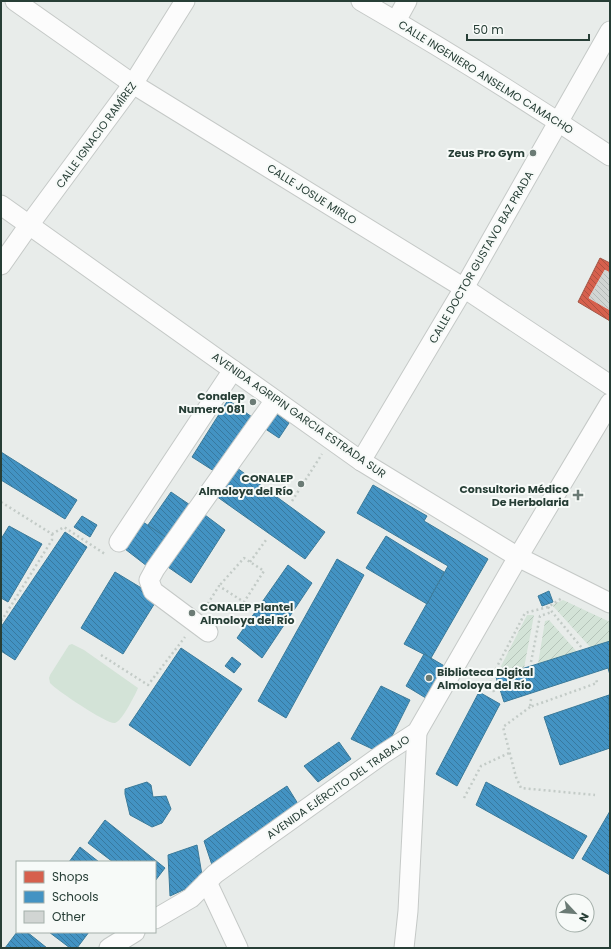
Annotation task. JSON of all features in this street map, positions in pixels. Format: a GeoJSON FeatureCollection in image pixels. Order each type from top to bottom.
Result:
{"type":"FeatureCollection","features":[{"type":"Feature","properties":{"kind":"street","name":"CALLE JOSUE MIRLO"},"geometry":{"type":"LineString","coordinates":[[15,1],[133,84],[464,288],[610,385]]}},
{"type":"Feature","properties":{"kind":"street","name":"CALLE IGNACIO RAMÍREZ"},"geometry":{"type":"LineString","coordinates":[[1,265],[133,84],[185,1]]}},
{"type":"Feature","properties":{"kind":"street","name":"CALLE INGENIERO ANSELMO CAMACHO"},"geometry":{"type":"LineString","coordinates":[[361,1],[396,21],[610,156]]}},
{"type":"Feature","properties":{"kind":"street"},"geometry":{"type":"LineString","coordinates":[[396,21],[407,1]]}},
{"type":"Feature","properties":{"kind":"street","name":"CALLE DOCTOR GUSTAVO BAZ PRADA"},"geometry":{"type":"LineString","coordinates":[[361,461],[464,288],[610,31]]}},
{"type":"Feature","properties":{"kind":"street","name":"AVENIDA AGRIPIN GARCIA ESTRADA SUR"},"geometry":{"type":"LineString","coordinates":[[1,205],[361,461],[518,557],[610,603]]}},
{"type":"Feature","properties":{"kind":"street"},"geometry":{"type":"LineString","coordinates":[[119,542],[233,370]]}},
{"type":"Feature","properties":{"kind":"street"},"geometry":{"type":"LineString","coordinates":[[202,627],[153,591],[149,580],[155,569],[275,400]]}},
{"type":"Feature","properties":{"kind":"street","name":"AVENIDA EJÉRCITO DEL TRABAJO"},"geometry":{"type":"LineString","coordinates":[[156,918],[191,898],[215,874],[383,754],[417,732],[518,557],[610,403]]}},
{"type":"Feature","properties":{"kind":"street"},"geometry":{"type":"LineString","coordinates":[[404,948],[408,911],[417,732]]}},
{"type":"Feature","properties":{"kind":"street"},"geometry":{"type":"LineString","coordinates":[[207,882],[238,948]]}},
{"type":"Feature","properties":{"kind":"street"},"geometry":{"type":"LineString","coordinates":[[109,948],[133,933]]}},
{"type":"Feature","properties":{"kind":"path"},"geometry":{"type":"LineString","coordinates":[[292,501],[331,439]]}},
{"type":"Feature","properties":{"kind":"path"},"geometry":{"type":"LineString","coordinates":[[1,502],[52,534]]}},
{"type":"Feature","properties":{"kind":"path"},"geometry":{"type":"LineString","coordinates":[[52,534],[64,527],[109,556],[119,542]]}},
{"type":"Feature","properties":{"kind":"path"},"geometry":{"type":"LineString","coordinates":[[1,619],[2,620],[52,540],[52,534]]}},
{"type":"Feature","properties":{"kind":"path"},"geometry":{"type":"LineString","coordinates":[[250,562],[266,540]]}},
{"type":"Feature","properties":{"kind":"path"},"geometry":{"type":"LineString","coordinates":[[102,655],[148,685],[202,627],[219,586],[244,558],[264,571],[244,602],[219,586]]}},
{"type":"Feature","properties":{"kind":"path"},"geometry":{"type":"LineString","coordinates":[[494,692],[490,680],[525,613],[548,607],[582,648]]}},
{"type":"Feature","properties":{"kind":"path"},"geometry":{"type":"LineString","coordinates":[[531,662],[540,616],[552,612]]}},
{"type":"Feature","properties":{"kind":"path"},"geometry":{"type":"LineString","coordinates":[[595,795],[521,788],[516,777],[503,728],[530,707],[598,683],[596,678]]}},
{"type":"Feature","properties":{"kind":"path"},"geometry":{"type":"LineString","coordinates":[[530,707],[531,699]]}},
{"type":"Feature","properties":{"kind":"path"},"geometry":{"type":"LineString","coordinates":[[464,798],[481,766],[509,753]]}},
{"type":"Feature","properties":{"kind":"green space"},"geometry":{"type":"Polygon","coordinates":[[[563,600],[610,622],[610,641],[591,648],[552,605],[563,600]]]}},
{"type":"Feature","properties":{"kind":"green space"},"geometry":{"type":"Polygon","coordinates":[[[527,615],[534,615],[524,668],[497,674],[527,615]]]}},
{"type":"Feature","properties":{"kind":"green space"},"geometry":{"type":"Polygon","coordinates":[[[549,620],[577,652],[538,664],[545,621],[549,620]]]}},
{"type":"Feature","properties":{"kind":"green space"},"geometry":{"type":"Polygon","coordinates":[[[72,644],[84,650],[138,688],[125,713],[115,723],[103,719],[93,713],[50,683],[50,675],[69,645],[72,644]]]}},
{"type":"Feature","properties":{"kind":"building: Shops"},"geometry":{"type":"Polygon","coordinates":[[[600,258],[610,263],[610,321],[578,302],[600,258]]]}},
{"type":"Feature","properties":{"kind":"building: Schools"},"geometry":{"type":"Polygon","coordinates":[[[228,400],[252,417],[217,473],[192,457],[228,400]]]}},
{"type":"Feature","properties":{"kind":"building: Schools"},"geometry":{"type":"Polygon","coordinates":[[[269,408],[289,423],[279,438],[258,424],[269,408]]]}},
{"type":"Feature","properties":{"kind":"building: Schools"},"geometry":{"type":"Polygon","coordinates":[[[1,452],[77,500],[65,519],[1,480],[1,452]]]}},
{"type":"Feature","properties":{"kind":"building: Schools"},"geometry":{"type":"Polygon","coordinates":[[[237,468],[325,532],[305,559],[216,496],[237,468]]]}},
{"type":"Feature","properties":{"kind":"building: Schools"},"geometry":{"type":"Polygon","coordinates":[[[373,485],[427,516],[424,521],[488,559],[431,658],[404,644],[448,566],[357,513],[373,485]]]}},
{"type":"Feature","properties":{"kind":"building: Schools"},"geometry":{"type":"Polygon","coordinates":[[[171,492],[193,507],[169,540],[148,525],[171,492]]]}},
{"type":"Feature","properties":{"kind":"building: Schools"},"geometry":{"type":"Polygon","coordinates":[[[201,512],[225,530],[191,583],[165,565],[201,512]]]}},
{"type":"Feature","properties":{"kind":"building: Schools"},"geometry":{"type":"Polygon","coordinates":[[[82,516],[97,525],[90,537],[74,527],[82,516]]]}},
{"type":"Feature","properties":{"kind":"building: Schools"},"geometry":{"type":"Polygon","coordinates":[[[143,522],[167,538],[147,566],[125,549],[143,522]]]}},
{"type":"Feature","properties":{"kind":"building: Schools"},"geometry":{"type":"Polygon","coordinates":[[[9,526],[42,544],[8,602],[1,598],[1,539],[9,526]]]}},
{"type":"Feature","properties":{"kind":"building: Schools"},"geometry":{"type":"Polygon","coordinates":[[[65,532],[87,547],[15,660],[1,651],[1,627],[65,532]]]}},
{"type":"Feature","properties":{"kind":"building: Schools"},"geometry":{"type":"Polygon","coordinates":[[[386,536],[444,572],[427,604],[366,568],[386,536]]]}},
{"type":"Feature","properties":{"kind":"building: Schools"},"geometry":{"type":"Polygon","coordinates":[[[337,559],[364,575],[286,718],[258,701],[337,559]]]}},
{"type":"Feature","properties":{"kind":"building: Schools"},"geometry":{"type":"Polygon","coordinates":[[[288,565],[312,583],[262,658],[237,638],[288,565]]]}},
{"type":"Feature","properties":{"kind":"building: Schools"},"geometry":{"type":"Polygon","coordinates":[[[115,572],[158,598],[123,654],[81,628],[115,572]]]}},
{"type":"Feature","properties":{"kind":"building: Schools"},"geometry":{"type":"Polygon","coordinates":[[[549,591],[553,602],[542,606],[538,596],[549,591]]]}},
{"type":"Feature","properties":{"kind":"building: Schools"},"geometry":{"type":"Polygon","coordinates":[[[610,641],[610,675],[608,668],[504,702],[496,677],[610,641]]]}},
{"type":"Feature","properties":{"kind":"building: Schools"},"geometry":{"type":"Polygon","coordinates":[[[181,648],[242,689],[190,766],[129,725],[181,648]]]}},
{"type":"Feature","properties":{"kind":"building: Schools","name":"Biblioteca Digital Almoloya del Río"},"geometry":{"type":"Polygon","coordinates":[[[424,654],[453,671],[434,703],[406,686],[424,654]]]}},
{"type":"Feature","properties":{"kind":"building: Schools"},"geometry":{"type":"Polygon","coordinates":[[[232,657],[241,664],[234,673],[225,666],[232,657]]]}},
{"type":"Feature","properties":{"kind":"building: Schools"},"geometry":{"type":"Polygon","coordinates":[[[381,686],[410,700],[383,754],[351,739],[381,686]]]}},
{"type":"Feature","properties":{"kind":"building: Schools"},"geometry":{"type":"Polygon","coordinates":[[[479,692],[500,704],[457,786],[436,774],[479,692]]]}},
{"type":"Feature","properties":{"kind":"building: Schools"},"geometry":{"type":"Polygon","coordinates":[[[609,695],[610,748],[560,765],[544,717],[609,695]]]}},
{"type":"Feature","properties":{"kind":"building: Schools"},"geometry":{"type":"Polygon","coordinates":[[[339,742],[351,759],[318,782],[304,766],[339,742]]]}},
{"type":"Feature","properties":{"kind":"building: Schools"},"geometry":{"type":"Polygon","coordinates":[[[147,782],[151,785],[153,797],[166,796],[171,809],[162,823],[152,827],[130,815],[125,794],[125,789],[147,782]]]}},
{"type":"Feature","properties":{"kind":"building: Schools"},"geometry":{"type":"Polygon","coordinates":[[[486,782],[587,836],[573,859],[476,805],[486,782]]]}},
{"type":"Feature","properties":{"kind":"building: Schools"},"geometry":{"type":"Polygon","coordinates":[[[287,786],[303,812],[215,874],[204,841],[287,786]]]}},
{"type":"Feature","properties":{"kind":"building: Schools"},"geometry":{"type":"Polygon","coordinates":[[[610,811],[610,875],[582,859],[610,811]]]}},
{"type":"Feature","properties":{"kind":"building: Schools"},"geometry":{"type":"Polygon","coordinates":[[[105,820],[165,868],[156,880],[156,861],[112,861],[88,843],[105,820]]]}},
{"type":"Feature","properties":{"kind":"building: Schools"},"geometry":{"type":"Polygon","coordinates":[[[197,845],[203,881],[170,896],[168,855],[197,845]]]}},
{"type":"Feature","properties":{"kind":"building: Schools"},"geometry":{"type":"Polygon","coordinates":[[[80,847],[98,861],[70,861],[80,847]]]}},
{"type":"Feature","properties":{"kind":"building: Schools"},"geometry":{"type":"Polygon","coordinates":[[[16,933],[28,933],[47,948],[5,948],[16,933]]]}},
{"type":"Feature","properties":{"kind":"building: Schools"},"geometry":{"type":"Polygon","coordinates":[[[50,933],[88,933],[77,948],[70,948],[50,933]]]}},
{"type":"Feature","properties":{"kind":"building: Other"},"geometry":{"type":"Polygon","coordinates":[[[605,270],[610,273],[610,310],[589,298],[605,270]]]}},
{"type":"Feature","properties":{"kind":"place","name":"Zeus Pro Gym"},"geometry":{"type":"Point","coordinates":[533,153]}},
{"type":"Feature","properties":{"kind":"place","name":"Conalep Numero 081"},"geometry":{"type":"Point","coordinates":[253,402]}},
{"type":"Feature","properties":{"kind":"place","name":"CONALEP Almoloya del Río"},"geometry":{"type":"Point","coordinates":[301,484]}},
{"type":"Feature","properties":{"kind":"place","name":"Consultorio Médico De Herbolaria"},"geometry":{"type":"Point","coordinates":[578,495]}},
{"type":"Feature","properties":{"kind":"place","name":"CONALEP Plantel Almoloya del Río"},"geometry":{"type":"Point","coordinates":[192,613]}},
{"type":"Feature","properties":{"kind":"place","name":"Biblioteca Digital Almoloya del Río"},"geometry":{"type":"Point","coordinates":[429,678]}}]}
